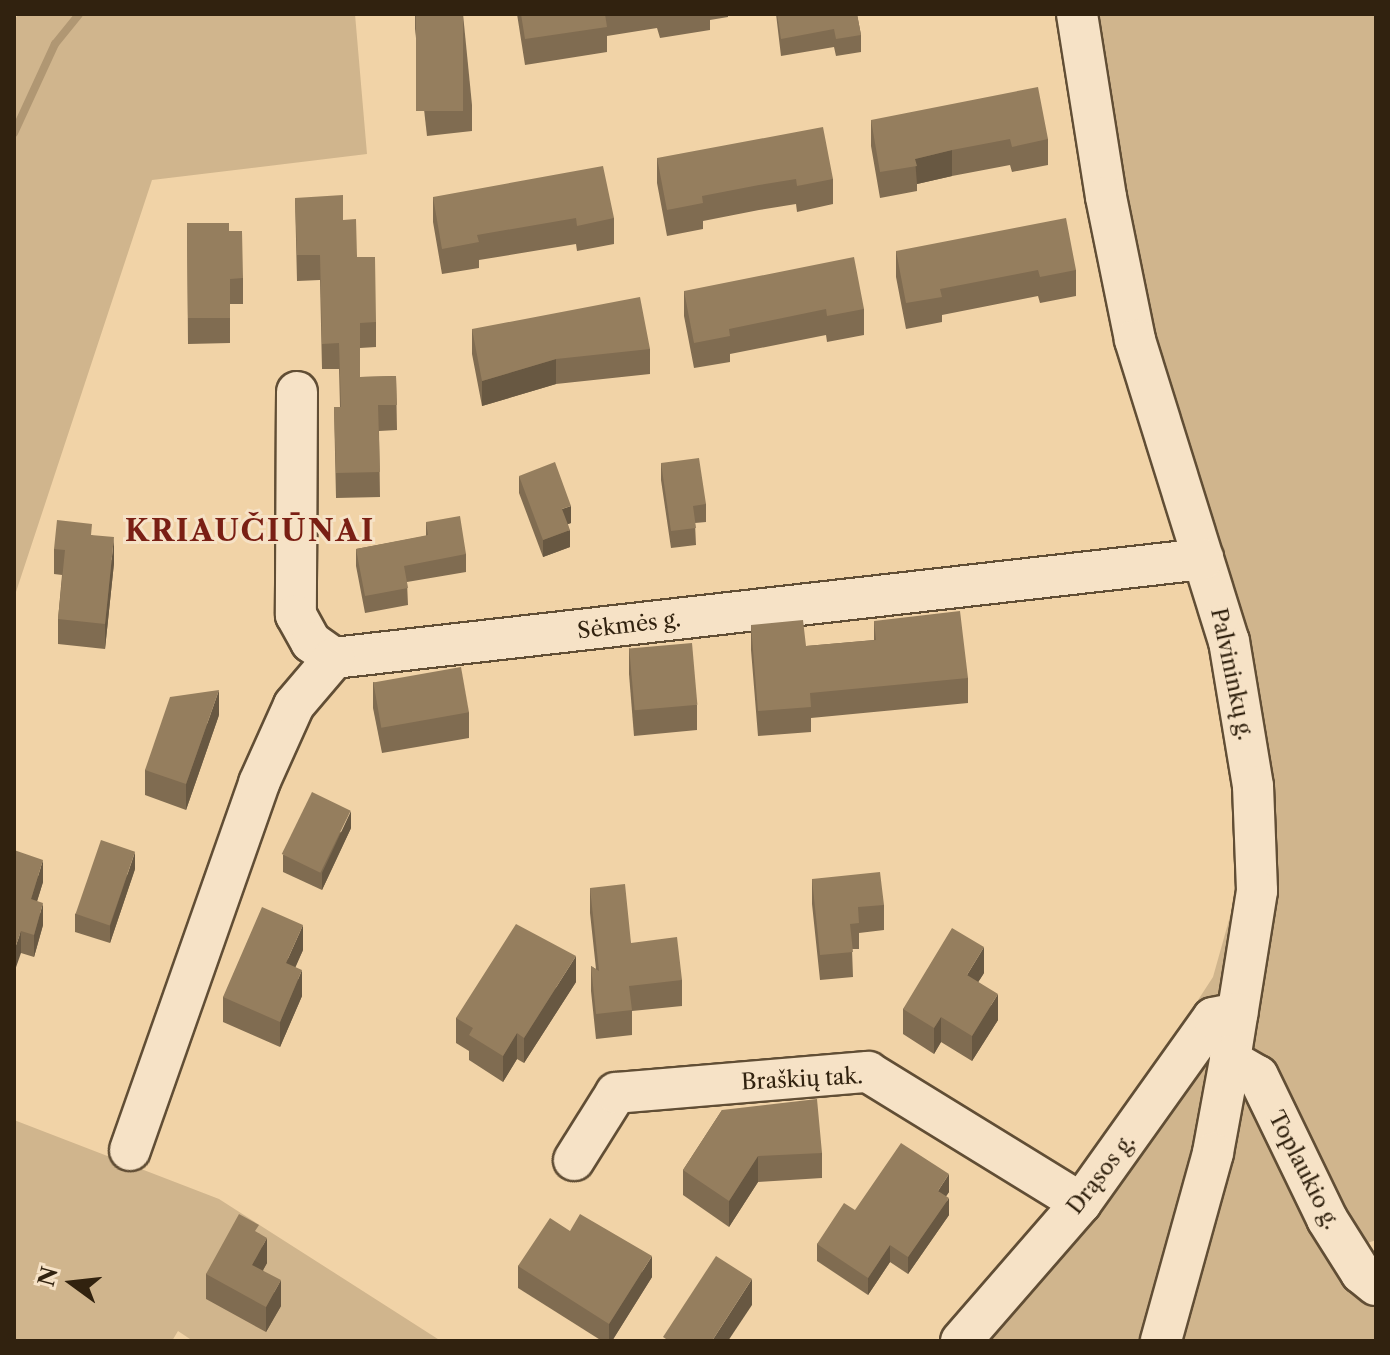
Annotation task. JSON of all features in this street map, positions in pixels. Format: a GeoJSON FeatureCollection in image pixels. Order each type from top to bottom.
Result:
{"type":"FeatureCollection","features":[{"type":"Feature","properties":{"kind":"street","name":"Palvininkų g."},"geometry":{"type":"LineString","coordinates":[[1077,14],[1106,197],[1135,340],[1229,641],[1253,786],[1257,891],[1238,1013],[1213,1153],[1161,1341]]}},
{"type":"Feature","properties":{"kind":"street"},"geometry":{"type":"LineString","coordinates":[[130,1150],[259,783],[294,705],[334,658],[311,642],[296,615],[297,392]]}},
{"type":"Feature","properties":{"kind":"street","name":"Sėkmės g."},"geometry":{"type":"LineString","coordinates":[[334,658],[1203,559]]}},
{"type":"Feature","properties":{"kind":"street","name":"Drąsos g."},"geometry":{"type":"LineString","coordinates":[[961,1341],[1081,1203],[1213,1018],[1238,1013]]}},
{"type":"Feature","properties":{"kind":"street","name":"Toplaukio g."},"geometry":{"type":"LineString","coordinates":[[1230,1060],[1248,1066],[1258,1076],[1327,1219],[1361,1273],[1376,1285]]}},
{"type":"Feature","properties":{"kind":"street","name":"Braškių tak."},"geometry":{"type":"LineString","coordinates":[[574,1160],[616,1093],[868,1072],[1081,1203]]}},
{"type":"Feature","properties":{"kind":"shaded area"},"geometry":{"type":"Polygon","coordinates":[[[19,14],[355,14],[367,154],[152,180],[14,598],[14,20],[19,14]]]}},
{"type":"Feature","properties":{"kind":"shaded area"},"geometry":{"type":"Polygon","coordinates":[[[1092,14],[1376,14],[1376,1240],[1362,1245],[1376,1258],[1376,1341],[946,1341],[1081,1180],[1213,977],[1236,895],[1240,765],[1092,14]]]}},
{"type":"Feature","properties":{"kind":"shaded area"},"geometry":{"type":"Polygon","coordinates":[[[14,1120],[219,1199],[441,1341],[193,1341],[178,1331],[172,1341],[14,1341],[14,1120]]]}},
{"type":"Feature","properties":{"kind":"building"},"geometry":{"type":"Polygon","coordinates":[[[416,14],[463,14],[463,111],[416,111],[416,14]]]}},
{"type":"Feature","properties":{"kind":"building"},"geometry":{"type":"Polygon","coordinates":[[[521,14],[605,14],[607,27],[525,39],[521,14]]]}},
{"type":"Feature","properties":{"kind":"building"},"geometry":{"type":"Polygon","coordinates":[[[777,14],[857,14],[861,35],[836,39],[834,29],[781,39],[777,14]]]}},
{"type":"Feature","properties":{"kind":"building"},"geometry":{"type":"Polygon","coordinates":[[[1038,87],[1048,139],[1012,147],[1010,139],[952,150],[915,159],[917,166],[880,172],[871,120],[1038,87]]]}},
{"type":"Feature","properties":{"kind":"building"},"geometry":{"type":"Polygon","coordinates":[[[823,127],[833,179],[797,186],[796,179],[759,185],[702,196],[703,203],[667,210],[657,158],[823,127]]]}},
{"type":"Feature","properties":{"kind":"building"},"geometry":{"type":"Polygon","coordinates":[[[603,166],[614,218],[577,226],[576,218],[477,235],[479,242],[442,249],[433,197],[603,166]]]}},
{"type":"Feature","properties":{"kind":"building"},"geometry":{"type":"Polygon","coordinates":[[[343,195],[343,220],[356,219],[357,257],[375,257],[376,322],[360,323],[360,377],[396,376],[397,405],[378,405],[380,472],[336,473],[334,407],[341,407],[339,343],[322,344],[320,255],[297,255],[295,198],[343,195]]]}},
{"type":"Feature","properties":{"kind":"building"},"geometry":{"type":"Polygon","coordinates":[[[1066,218],[1076,270],[1040,277],[1038,270],[940,289],[942,297],[906,303],[896,251],[1066,218]]]}},
{"type":"Feature","properties":{"kind":"building"},"geometry":{"type":"Polygon","coordinates":[[[187,223],[229,223],[229,231],[242,231],[243,278],[230,279],[230,318],[188,318],[187,223]]]}},
{"type":"Feature","properties":{"kind":"building"},"geometry":{"type":"Polygon","coordinates":[[[854,257],[864,309],[827,316],[826,309],[729,329],[730,336],[694,343],[684,291],[854,257]]]}},
{"type":"Feature","properties":{"kind":"building"},"geometry":{"type":"Polygon","coordinates":[[[640,297],[650,349],[556,359],[482,381],[472,329],[640,297]]]}},
{"type":"Feature","properties":{"kind":"building"},"geometry":{"type":"Polygon","coordinates":[[[699,458],[706,504],[693,506],[696,528],[671,531],[661,463],[699,458]]]}},
{"type":"Feature","properties":{"kind":"building"},"geometry":{"type":"Polygon","coordinates":[[[555,462],[571,506],[562,509],[570,530],[543,540],[519,476],[555,462]]]}},
{"type":"Feature","properties":{"kind":"building"},"geometry":{"type":"Polygon","coordinates":[[[460,516],[466,554],[404,566],[408,588],[365,596],[356,549],[428,535],[426,522],[460,516]]]}},
{"type":"Feature","properties":{"kind":"building"},"geometry":{"type":"Polygon","coordinates":[[[57,520],[92,524],[91,535],[114,537],[105,624],[58,619],[65,550],[54,549],[57,520]]]}},
{"type":"Feature","properties":{"kind":"building"},"geometry":{"type":"Polygon","coordinates":[[[960,611],[968,678],[810,693],[811,707],[758,711],[751,625],[803,620],[806,646],[876,640],[874,621],[960,611]]]}},
{"type":"Feature","properties":{"kind":"building"},"geometry":{"type":"Polygon","coordinates":[[[692,643],[697,705],[635,710],[629,648],[692,643]]]}},
{"type":"Feature","properties":{"kind":"building"},"geometry":{"type":"Polygon","coordinates":[[[461,667],[469,712],[381,728],[373,682],[461,667]]]}},
{"type":"Feature","properties":{"kind":"building"},"geometry":{"type":"Polygon","coordinates":[[[219,690],[186,784],[145,770],[170,697],[219,690]]]}},
{"type":"Feature","properties":{"kind":"building"},"geometry":{"type":"Polygon","coordinates":[[[312,792],[351,811],[320,873],[282,854],[312,792]]]}},
{"type":"Feature","properties":{"kind":"building"},"geometry":{"type":"Polygon","coordinates":[[[101,840],[135,852],[110,925],[76,914],[101,840]]]}},
{"type":"Feature","properties":{"kind":"building"},"geometry":{"type":"Polygon","coordinates":[[[14,850],[43,860],[31,899],[43,903],[34,935],[21,931],[14,951],[14,850]]]}},
{"type":"Feature","properties":{"kind":"building"},"geometry":{"type":"Polygon","coordinates":[[[880,872],[884,905],[858,907],[859,923],[850,924],[853,952],[820,955],[812,879],[880,872]]]}},
{"type":"Feature","properties":{"kind":"building"},"geometry":{"type":"Polygon","coordinates":[[[625,884],[631,943],[677,937],[682,980],[629,986],[632,1010],[596,1014],[591,966],[599,971],[590,888],[625,884]]]}},
{"type":"Feature","properties":{"kind":"building"},"geometry":{"type":"Polygon","coordinates":[[[262,907],[303,925],[286,963],[302,970],[280,1022],[223,997],[262,907]]]}},
{"type":"Feature","properties":{"kind":"building"},"geometry":{"type":"Polygon","coordinates":[[[516,924],[576,956],[524,1038],[517,1033],[503,1056],[469,1035],[473,1028],[456,1018],[516,924]]]}},
{"type":"Feature","properties":{"kind":"building"},"geometry":{"type":"Polygon","coordinates":[[[952,928],[984,947],[967,975],[998,994],[972,1036],[941,1017],[934,1028],[903,1009],[952,928]]]}},
{"type":"Feature","properties":{"kind":"building"},"geometry":{"type":"Polygon","coordinates":[[[817,1099],[822,1153],[758,1156],[729,1201],[683,1170],[722,1110],[817,1099]]]}},
{"type":"Feature","properties":{"kind":"building"},"geometry":{"type":"Polygon","coordinates":[[[901,1143],[949,1174],[938,1191],[949,1198],[908,1257],[890,1245],[868,1278],[817,1244],[844,1203],[855,1210],[901,1143]]]}},
{"type":"Feature","properties":{"kind":"building"},"geometry":{"type":"Polygon","coordinates":[[[239,1214],[259,1225],[255,1231],[267,1238],[252,1265],[281,1280],[266,1307],[206,1274],[239,1214]]]}},
{"type":"Feature","properties":{"kind":"building"},"geometry":{"type":"Polygon","coordinates":[[[580,1214],[652,1256],[609,1324],[518,1266],[550,1218],[570,1231],[580,1214]]]}},
{"type":"Feature","properties":{"kind":"building"},"geometry":{"type":"Polygon","coordinates":[[[716,1256],[752,1279],[712,1341],[669,1341],[663,1337],[716,1256]]]}},
{"type":"Feature","properties":{"kind":"waterway"},"geometry":{"type":"LineString","coordinates":[[14,133],[55,44],[79,14]]}},
{"type":"Feature","properties":{"kind":"district","name":"KRIAUČIŪNAI"},"geometry":{"type":"Point","coordinates":[250,531]}}]}
